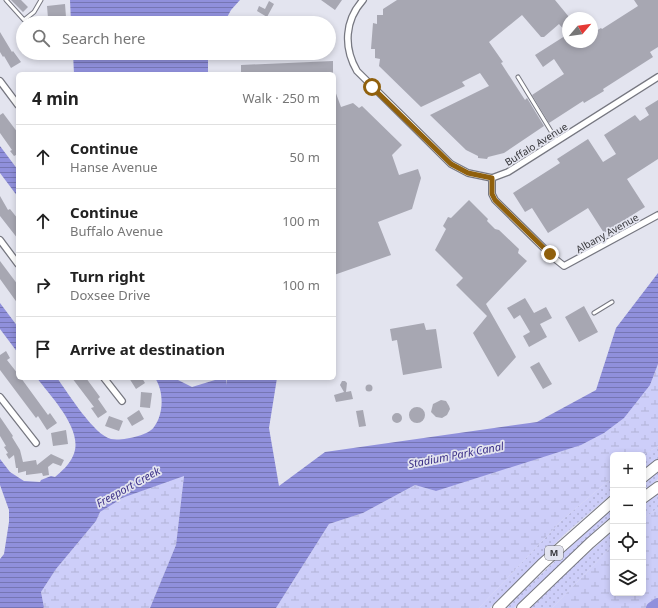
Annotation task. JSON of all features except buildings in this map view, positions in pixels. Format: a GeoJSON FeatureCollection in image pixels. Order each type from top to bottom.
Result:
{"type":"FeatureCollection","features":[{"type":"Feature","properties":{"kind":"highway"},"geometry":{"type":"LineString","coordinates":[[646,475],[658,465]]}},
{"type":"Feature","properties":{"kind":"highway"},"geometry":{"type":"LineString","coordinates":[[646,496],[658,487]]}},
{"type":"Feature","properties":{"kind":"highway","name":"M"},"geometry":{"type":"LineString","coordinates":[[498,608],[542,564],[610,504]]}},
{"type":"Feature","properties":{"kind":"highway","name":"M"},"geometry":{"type":"LineString","coordinates":[[522,608],[612,524]]}},
{"type":"Feature","properties":{"kind":"street"},"geometry":{"type":"LineString","coordinates":[[363,0],[354,13],[349,28],[347,42],[349,55],[357,71],[451,164],[468,173],[492,178]]}},
{"type":"Feature","properties":{"kind":"street","name":"Buffalo Avenue"},"geometry":{"type":"LineString","coordinates":[[492,178],[517,167],[658,77]]}},
{"type":"Feature","properties":{"kind":"street"},"geometry":{"type":"LineString","coordinates":[[0,81],[16,102]]}},
{"type":"Feature","properties":{"kind":"street","name":"Albany Avenue"},"geometry":{"type":"LineString","coordinates":[[492,178],[492,194],[495,200],[564,266],[658,215]]}},
{"type":"Feature","properties":{"kind":"street"},"geometry":{"type":"LineString","coordinates":[[0,240],[16,261]]}},
{"type":"Feature","properties":{"kind":"street"},"geometry":{"type":"LineString","coordinates":[[106,380],[122,401]]}},
{"type":"Feature","properties":{"kind":"street"},"geometry":{"type":"LineString","coordinates":[[0,397],[36,444]]}},
{"type":"Feature","properties":{"kind":"lane"},"geometry":{"type":"LineString","coordinates":[[6,0],[20,16]]}},
{"type":"Feature","properties":{"kind":"lane"},"geometry":{"type":"LineString","coordinates":[[29,16],[34,12],[41,0]]}},
{"type":"Feature","properties":{"kind":"lane"},"geometry":{"type":"LineString","coordinates":[[518,77],[558,141]]}},
{"type":"Feature","properties":{"kind":"lane"},"geometry":{"type":"LineString","coordinates":[[594,313],[612,302]]}},
{"type":"Feature","properties":{"kind":"green space"},"geometry":{"type":"Polygon","coordinates":[[[658,364],[658,446],[646,453],[610,452],[610,480],[562,520],[479,608],[276,608],[329,524],[363,513],[415,485],[436,491],[650,385],[658,364]]]}},
{"type":"Feature","properties":{"kind":"green space"},"geometry":{"type":"Polygon","coordinates":[[[658,446],[658,459],[646,468],[646,453],[658,446]]]}},
{"type":"Feature","properties":{"kind":"green space"},"geometry":{"type":"Polygon","coordinates":[[[658,472],[658,479],[646,489],[646,482],[658,472]]]}},
{"type":"Feature","properties":{"kind":"green space"},"geometry":{"type":"Polygon","coordinates":[[[184,475],[176,545],[150,608],[43,608],[44,606],[41,592],[56,569],[96,521],[100,512],[122,498],[184,475]]]}},
{"type":"Feature","properties":{"kind":"green space"},"geometry":{"type":"Polygon","coordinates":[[[610,480],[610,496],[567,532],[490,608],[479,608],[562,520],[610,480]]]}},
{"type":"Feature","properties":{"kind":"green space"},"geometry":{"type":"Polygon","coordinates":[[[658,493],[658,508],[646,517],[646,503],[658,493]]]}},
{"type":"Feature","properties":{"kind":"green space"},"geometry":{"type":"Polygon","coordinates":[[[658,508],[658,604],[652,608],[552,608],[610,548],[610,596],[646,596],[646,517],[658,508]]]}},
{"type":"Feature","properties":{"kind":"green space"},"geometry":{"type":"Polygon","coordinates":[[[610,511],[610,518],[601,525],[514,608],[507,608],[521,593],[610,511]]]}},
{"type":"Feature","properties":{"kind":"green space"},"geometry":{"type":"Polygon","coordinates":[[[610,534],[610,548],[552,608],[530,608],[610,534]]]}},
{"type":"Feature","properties":{"kind":"water"},"geometry":{"type":"Polygon","coordinates":[[[70,0],[240,0],[228,16],[71,16],[70,0]]]}},
{"type":"Feature","properties":{"kind":"water"},"geometry":{"type":"Polygon","coordinates":[[[73,60],[208,60],[208,72],[74,72],[73,60]]]}},
{"type":"Feature","properties":{"kind":"water"},"geometry":{"type":"Polygon","coordinates":[[[0,146],[16,167],[16,194],[0,173],[0,146]]]}},
{"type":"Feature","properties":{"kind":"water"},"geometry":{"type":"Polygon","coordinates":[[[658,273],[658,364],[650,385],[624,418],[604,433],[581,445],[436,491],[415,485],[363,513],[329,524],[276,608],[150,608],[176,545],[184,476],[122,498],[100,512],[96,521],[56,569],[41,592],[43,608],[0,608],[0,559],[4,554],[9,522],[9,510],[0,485],[0,459],[10,472],[24,481],[40,482],[41,480],[51,476],[55,477],[63,470],[73,456],[75,446],[71,425],[58,404],[39,380],[58,380],[89,422],[104,436],[111,439],[116,439],[141,435],[154,427],[160,416],[162,402],[160,389],[156,380],[178,380],[192,387],[215,380],[226,380],[226,385],[227,380],[277,380],[269,428],[279,486],[325,452],[537,422],[596,390],[616,328],[658,273]]]}},
{"type":"Feature","properties":{"kind":"water"},"geometry":{"type":"Polygon","coordinates":[[[0,303],[16,324],[16,350],[0,329],[0,303]]]}},
{"type":"Feature","properties":{"kind":"waterway"},"geometry":{"type":"LineString","coordinates":[[652,608],[658,604]]}},
{"type":"Feature","properties":{"kind":"route"},"geometry":{"type":"LineString","coordinates":[[372,87],[451,164],[468,173],[492,178],[492,194],[495,200],[550,254]]}},
{"type":"Feature","properties":{"kind":"water label","name":"Stadium Park Canal"},"geometry":{"type":"Point","coordinates":[456,455]}},
{"type":"Feature","properties":{"kind":"water label","name":"Freeport Creek"},"geometry":{"type":"Point","coordinates":[128,487]}}]}
